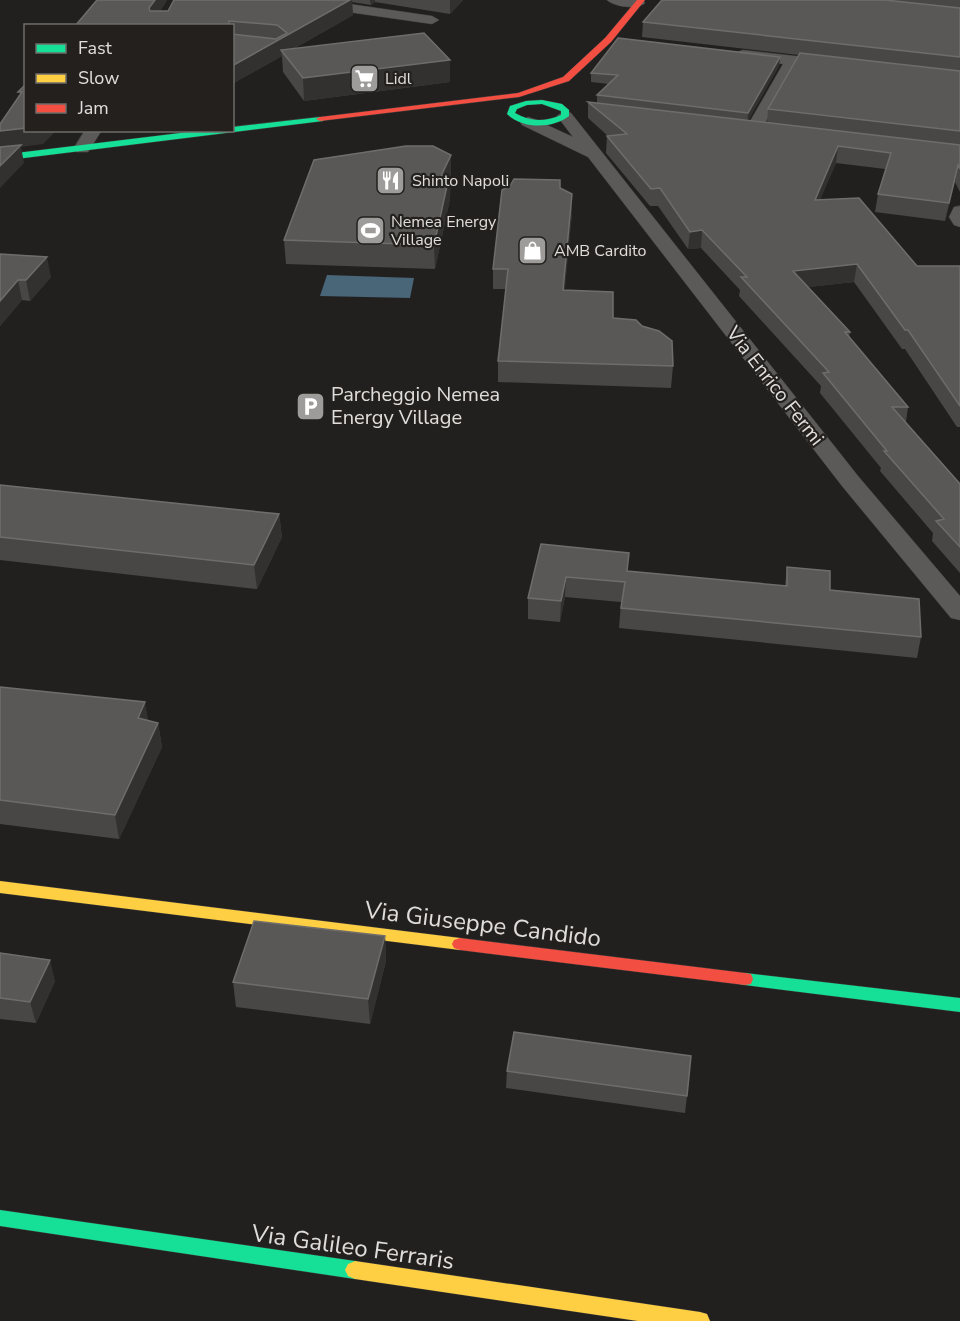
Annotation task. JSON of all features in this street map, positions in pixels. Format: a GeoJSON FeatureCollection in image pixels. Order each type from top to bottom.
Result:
{"type":"FeatureCollection","features":[{"type":"Feature","properties":{"kind":"main road"},"geometry":{"type":"LineString","coordinates":[[523,108],[566,79],[608,40],[639,2]]}},
{"type":"Feature","properties":{"kind":"main road"},"geometry":{"type":"LineString","coordinates":[[234,130],[439,106],[523,108],[550,122],[562,110],[566,79]]}},
{"type":"Feature","properties":{"kind":"main road"},"geometry":{"type":"LineString","coordinates":[[439,106],[562,110]]}},
{"type":"Feature","properties":{"kind":"main road"},"geometry":{"type":"LineString","coordinates":[[0,158],[218,132]]}},
{"type":"Feature","properties":{"kind":"main road","name":"Via Giuseppe Candido"},"geometry":{"type":"LineString","coordinates":[[0,887],[960,1005]]}},
{"type":"Feature","properties":{"kind":"main road","name":"Via Galileo Ferraris"},"geometry":{"type":"LineString","coordinates":[[0,1218],[700,1321]]}},
{"type":"Feature","properties":{"kind":"street"},"geometry":{"type":"LineString","coordinates":[[292,0],[432,20]]}},
{"type":"Feature","properties":{"kind":"street"},"geometry":{"type":"LineString","coordinates":[[614,0],[639,2]]}},
{"type":"Feature","properties":{"kind":"street"},"geometry":{"type":"LineString","coordinates":[[608,40],[631,43]]}},
{"type":"Feature","properties":{"kind":"street"},"geometry":{"type":"LineString","coordinates":[[723,53],[849,67]]}},
{"type":"Feature","properties":{"kind":"street"},"geometry":{"type":"LineString","coordinates":[[776,133],[747,130],[793,60]]}},
{"type":"Feature","properties":{"kind":"street","name":"Via Enrico Fermi"},"geometry":{"type":"LineString","coordinates":[[523,108],[596,155]]}},
{"type":"Feature","properties":{"kind":"street"},"geometry":{"type":"LineString","coordinates":[[562,110],[586,111]]}},
{"type":"Feature","properties":{"kind":"street","name":"Via Enrico Fermi"},"geometry":{"type":"LineString","coordinates":[[562,110],[850,481],[960,612]]}},
{"type":"Feature","properties":{"kind":"street"},"geometry":{"type":"LineString","coordinates":[[82,148],[93,132]]}},
{"type":"Feature","properties":{"kind":"street"},"geometry":{"type":"LineString","coordinates":[[960,211],[958,217],[960,221]]}},
{"type":"Feature","properties":{"kind":"water"},"geometry":{"type":"Polygon","coordinates":[[[327,275],[414,278],[410,298],[320,296],[327,275]]]}},
{"type":"Feature","properties":{"kind":"building"},"geometry":{"type":"Polygon","coordinates":[[[97,0],[155,0],[149,8],[150,11],[168,11],[174,0],[350,0],[234,65],[234,34],[276,39],[287,33],[277,25],[229,21],[229,24],[77,24],[97,0]]]}},
{"type":"Feature","properties":{"kind":"building"},"geometry":{"type":"Polygon","coordinates":[[[662,0],[885,0],[960,8],[960,57],[643,22],[662,0]]]}},
{"type":"Feature","properties":{"kind":"building"},"geometry":{"type":"Polygon","coordinates":[[[424,33],[450,60],[303,78],[281,50],[424,33]]]}},
{"type":"Feature","properties":{"kind":"building"},"geometry":{"type":"Polygon","coordinates":[[[618,38],[780,57],[748,113],[597,95],[618,75],[591,73],[618,38]]]}},
{"type":"Feature","properties":{"kind":"building"},"geometry":{"type":"Polygon","coordinates":[[[800,53],[960,71],[960,131],[768,109],[800,53]]]}},
{"type":"Feature","properties":{"kind":"building"},"geometry":{"type":"Polygon","coordinates":[[[24,86],[24,128],[0,131],[0,124],[22,92],[18,92],[24,86]]]}},
{"type":"Feature","properties":{"kind":"building"},"geometry":{"type":"Polygon","coordinates":[[[588,102],[960,145],[960,169],[958,165],[949,203],[878,194],[891,153],[838,146],[815,200],[859,198],[917,266],[960,266],[960,406],[908,330],[905,330],[857,264],[793,271],[850,332],[845,332],[908,407],[892,407],[960,484],[960,547],[936,521],[944,519],[884,451],[887,451],[823,373],[829,372],[741,277],[747,277],[702,230],[690,232],[660,188],[651,189],[607,136],[627,134],[588,102]]]}},
{"type":"Feature","properties":{"kind":"building"},"geometry":{"type":"Polygon","coordinates":[[[21,145],[0,166],[0,147],[21,145]]]}},
{"type":"Feature","properties":{"kind":"building"},"geometry":{"type":"Polygon","coordinates":[[[406,146],[433,146],[451,155],[441,176],[449,177],[434,245],[284,240],[314,160],[406,146]]]}},
{"type":"Feature","properties":{"kind":"building"},"geometry":{"type":"Polygon","coordinates":[[[514,179],[560,180],[560,188],[572,194],[563,290],[613,292],[613,318],[636,320],[642,326],[659,331],[672,341],[673,366],[498,361],[508,269],[493,269],[502,190],[510,186],[514,179]]]}},
{"type":"Feature","properties":{"kind":"building"},"geometry":{"type":"Polygon","coordinates":[[[0,254],[47,257],[26,280],[18,280],[0,301],[0,254]]]}},
{"type":"Feature","properties":{"kind":"building"},"geometry":{"type":"Polygon","coordinates":[[[0,485],[279,514],[254,565],[0,537],[0,485]]]}},
{"type":"Feature","properties":{"kind":"building"},"geometry":{"type":"Polygon","coordinates":[[[541,544],[629,553],[627,571],[787,586],[787,567],[830,571],[830,590],[919,599],[921,637],[621,608],[625,582],[566,577],[561,601],[528,598],[541,544]]]}},
{"type":"Feature","properties":{"kind":"building"},"geometry":{"type":"Polygon","coordinates":[[[0,687],[145,702],[138,718],[158,723],[115,815],[0,800],[0,687]]]}},
{"type":"Feature","properties":{"kind":"building"},"geometry":{"type":"Polygon","coordinates":[[[254,921],[385,936],[368,999],[233,982],[254,921]]]}},
{"type":"Feature","properties":{"kind":"building"},"geometry":{"type":"Polygon","coordinates":[[[0,953],[50,960],[30,1002],[0,998],[0,953]]]}},
{"type":"Feature","properties":{"kind":"building"},"geometry":{"type":"Polygon","coordinates":[[[514,1032],[691,1056],[687,1096],[507,1071],[514,1032]]]}},
{"type":"Feature","properties":{"kind":"traffic: fast"},"geometry":{"type":"LineString","coordinates":[[542,102],[559,106],[565,110],[565,116],[537,123],[524,121],[511,114],[513,108],[526,103],[542,102]]}},
{"type":"Feature","properties":{"kind":"traffic: fast"},"geometry":{"type":"LineString","coordinates":[[234,129],[320,119]]}},
{"type":"Feature","properties":{"kind":"traffic: fast"},"geometry":{"type":"LineString","coordinates":[[0,158],[213,132]]}},
{"type":"Feature","properties":{"kind":"traffic: fast"},"geometry":{"type":"LineString","coordinates":[[745,979],[960,1005]]}},
{"type":"Feature","properties":{"kind":"traffic: fast"},"geometry":{"type":"LineString","coordinates":[[0,1218],[355,1270]]}},
{"type":"Feature","properties":{"kind":"traffic: slow"},"geometry":{"type":"LineString","coordinates":[[0,887],[460,944]]}},
{"type":"Feature","properties":{"kind":"traffic: slow"},"geometry":{"type":"LineString","coordinates":[[355,1270],[700,1321]]}},
{"type":"Feature","properties":{"kind":"traffic: jam"},"geometry":{"type":"LineString","coordinates":[[320,119],[519,95],[566,79],[608,40],[641,0]]}},
{"type":"Feature","properties":{"kind":"traffic: jam"},"geometry":{"type":"LineString","coordinates":[[460,944],[745,979]]}},
{"type":"Feature","properties":{"kind":"place","name":"Lidl"},"geometry":{"type":"Point","coordinates":[364,79]}},
{"type":"Feature","properties":{"kind":"place","name":"Shinto Napoli"},"geometry":{"type":"Point","coordinates":[391,181]}},
{"type":"Feature","properties":{"kind":"place","name":"Nemea Energy Village"},"geometry":{"type":"Point","coordinates":[370,231]}},
{"type":"Feature","properties":{"kind":"place","name":"AMB Cardito"},"geometry":{"type":"Point","coordinates":[533,251]}},
{"type":"Feature","properties":{"kind":"place","name":"Parcheggio Nemea Energy Village"},"geometry":{"type":"Point","coordinates":[310,406]}}]}
